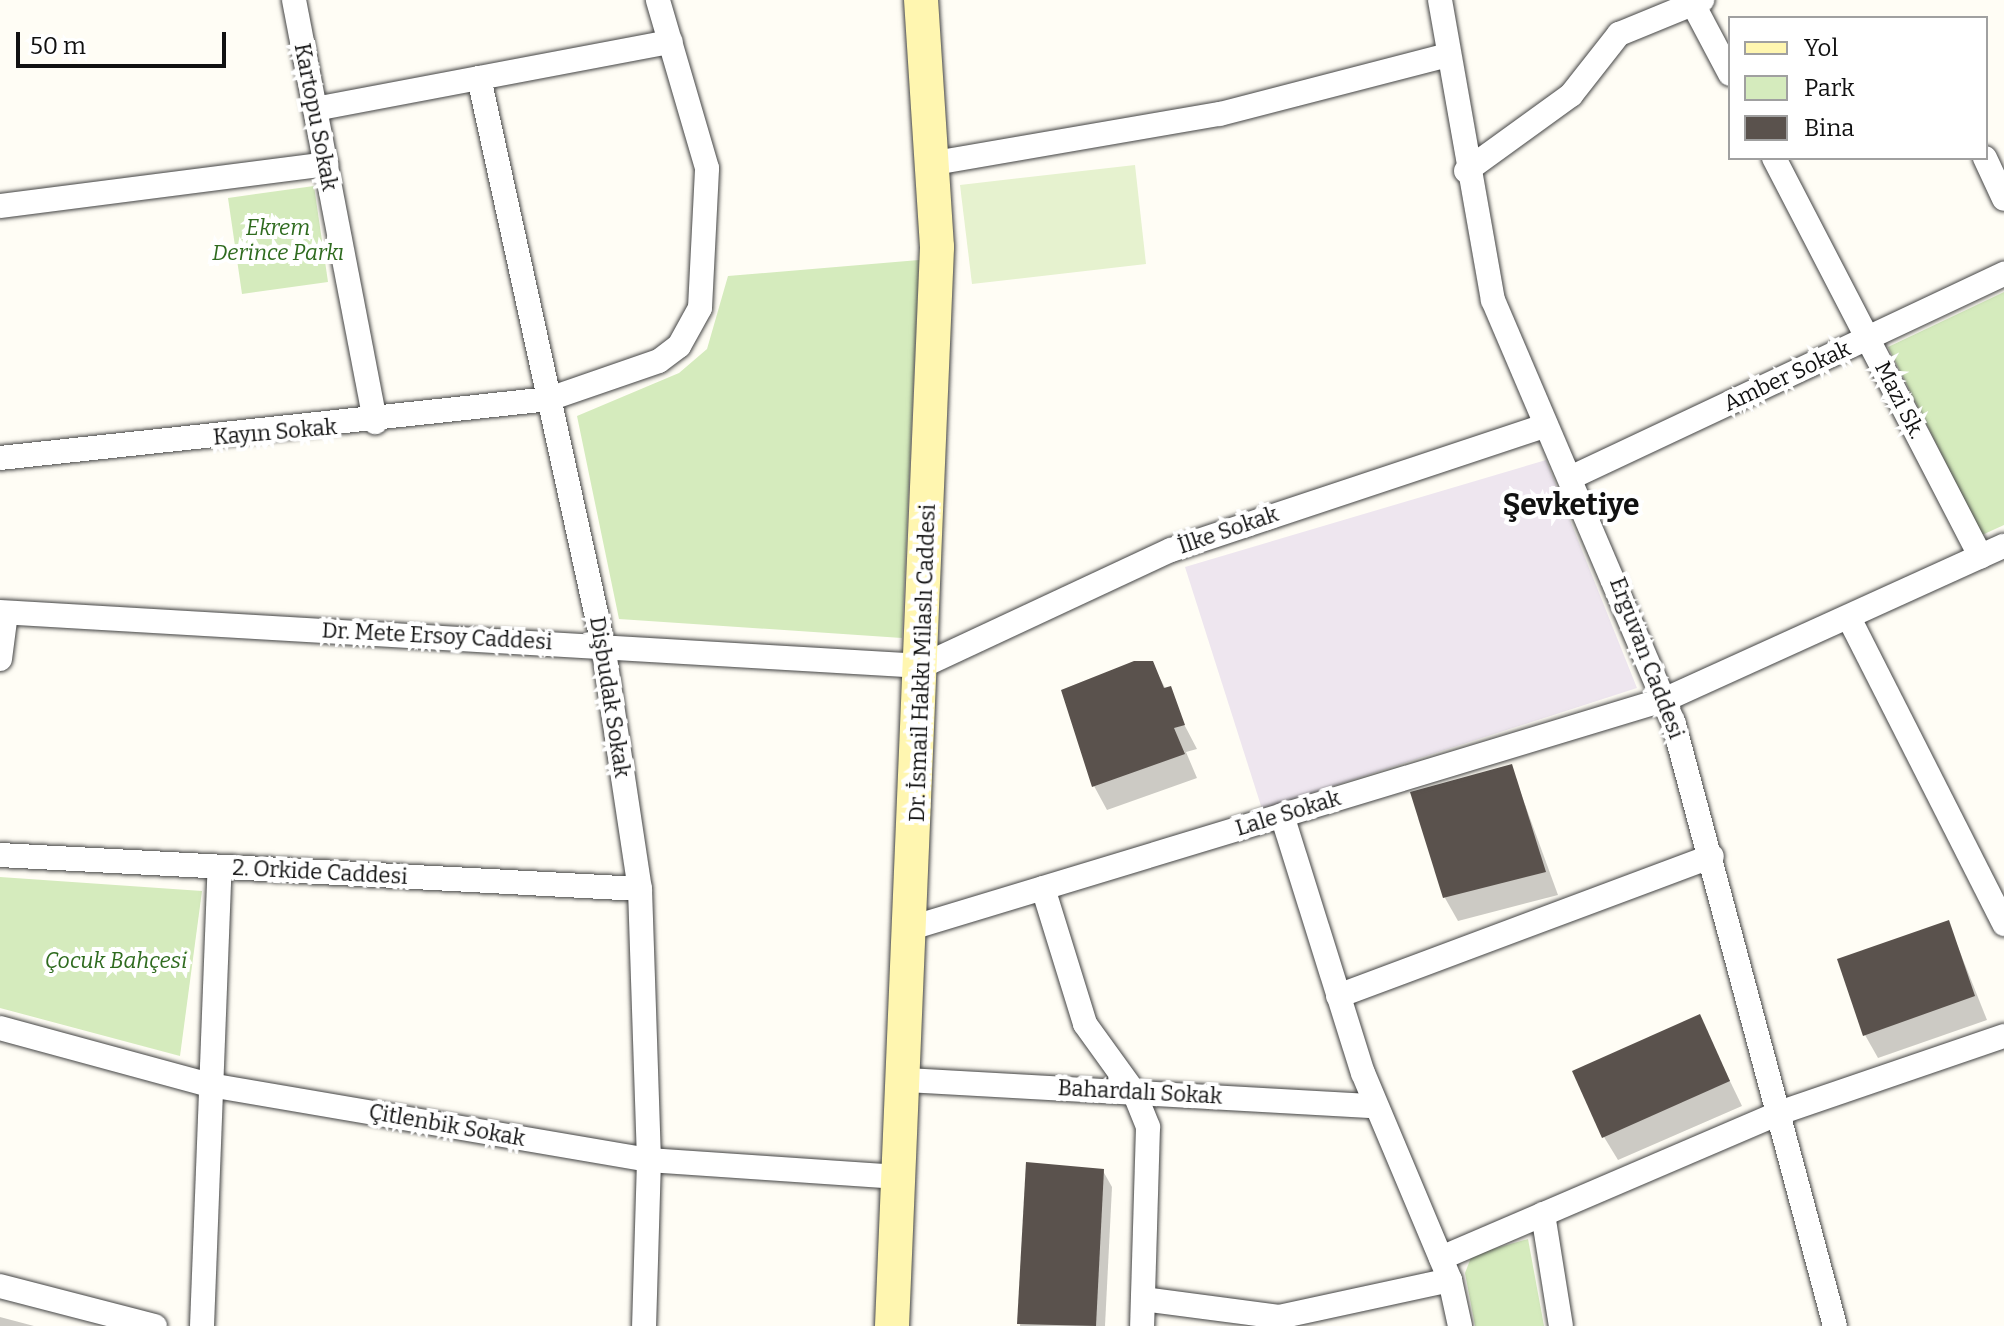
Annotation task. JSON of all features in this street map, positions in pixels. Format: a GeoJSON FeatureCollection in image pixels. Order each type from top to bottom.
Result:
{"type":"FeatureCollection","features":[{"type":"Feature","properties":{"kind":"street","name":"Kartopu Sokak"},"geometry":{"type":"LineString","coordinates":[[294,0],[375,422]]}},
{"type":"Feature","properties":{"kind":"street","name":"Kayın Sokak"},"geometry":{"type":"LineString","coordinates":[[0,458],[375,422],[549,399],[659,361],[679,346],[700,308],[707,168],[658,0]]}},
{"type":"Feature","properties":{"kind":"street","name":"Dr. İsmail Hakkı Milaslı Caddesi"},"geometry":{"type":"LineString","coordinates":[[892,1326],[922,666],[935,163],[921,0]]}},
{"type":"Feature","properties":{"kind":"street","name":"Erguvan Caddesi"},"geometry":{"type":"LineString","coordinates":[[1440,0],[1466,171],[1493,300],[1666,699],[1712,856],[1835,1326]]}},
{"type":"Feature","properties":{"kind":"street"},"geometry":{"type":"LineString","coordinates":[[1466,171],[1571,95],[1619,34],[1698,2],[1728,70]]}},
{"type":"Feature","properties":{"kind":"street"},"geometry":{"type":"LineString","coordinates":[[315,109],[671,42]]}},
{"type":"Feature","properties":{"kind":"street"},"geometry":{"type":"LineString","coordinates":[[935,163],[1220,114],[1448,55]]}},
{"type":"Feature","properties":{"kind":"street","name":"Dişbudak Sokak"},"geometry":{"type":"LineString","coordinates":[[479,78],[603,645],[640,889],[649,1160],[644,1326]]}},
{"type":"Feature","properties":{"kind":"street","name":"Mazi Sk."},"geometry":{"type":"LineString","coordinates":[[1775,160],[1981,557]]}},
{"type":"Feature","properties":{"kind":"street"},"geometry":{"type":"LineString","coordinates":[[1986,160],[2004,199]]}},
{"type":"Feature","properties":{"kind":"street"},"geometry":{"type":"LineString","coordinates":[[0,206],[326,164]]}},
{"type":"Feature","properties":{"kind":"street","name":"Amber Sokak"},"geometry":{"type":"LineString","coordinates":[[1570,478],[2004,274]]}},
{"type":"Feature","properties":{"kind":"street","name":"İlke Sokak"},"geometry":{"type":"LineString","coordinates":[[922,666],[1171,550],[1546,425]]}},
{"type":"Feature","properties":{"kind":"street","name":"Lale Sokak"},"geometry":{"type":"LineString","coordinates":[[911,928],[1666,699],[1850,620],[2004,546]]}},
{"type":"Feature","properties":{"kind":"street"},"geometry":{"type":"LineString","coordinates":[[0,659],[3,613]]}},
{"type":"Feature","properties":{"kind":"street","name":"Dr. Mete Ersoy Caddesi"},"geometry":{"type":"LineString","coordinates":[[3,613],[603,645],[922,666]]}},
{"type":"Feature","properties":{"kind":"street"},"geometry":{"type":"LineString","coordinates":[[1850,620],[2004,924]]}},
{"type":"Feature","properties":{"kind":"street"},"geometry":{"type":"LineString","coordinates":[[1282,815],[1375,1106],[1445,1269],[1460,1326]]}},
{"type":"Feature","properties":{"kind":"street","name":"2. Orkide Caddesi"},"geometry":{"type":"LineString","coordinates":[[0,855],[640,889]]}},
{"type":"Feature","properties":{"kind":"street"},"geometry":{"type":"LineString","coordinates":[[1338,996],[1712,856]]}},
{"type":"Feature","properties":{"kind":"street"},"geometry":{"type":"LineString","coordinates":[[202,1326],[220,867]]}},
{"type":"Feature","properties":{"kind":"street"},"geometry":{"type":"LineString","coordinates":[[1043,888],[1085,1024],[1134,1092],[1150,1149],[1142,1326]]}},
{"type":"Feature","properties":{"kind":"street","name":"Çitlenbik Sokak"},"geometry":{"type":"LineString","coordinates":[[0,1028],[210,1085],[649,1160],[901,1177]]}},
{"type":"Feature","properties":{"kind":"street"},"geometry":{"type":"LineString","coordinates":[[1143,1299],[1279,1317],[1445,1269],[1543,1214],[1779,1113],[2004,1036]]}},
{"type":"Feature","properties":{"kind":"street","name":"Bahardalı Sokak"},"geometry":{"type":"LineString","coordinates":[[905,1080],[1375,1106]]}},
{"type":"Feature","properties":{"kind":"street"},"geometry":{"type":"LineString","coordinates":[[1543,1214],[1561,1326]]}},
{"type":"Feature","properties":{"kind":"street"},"geometry":{"type":"LineString","coordinates":[[0,1286],[155,1326]]}},
{"type":"Feature","properties":{"kind":"shaded area"},"geometry":{"type":"Polygon","coordinates":[[[1546,460],[1637,688],[1262,809],[1185,567],[1546,460]]]}},
{"type":"Feature","properties":{"kind":"green space"},"geometry":{"type":"Polygon","coordinates":[[[1135,165],[1146,264],[972,284],[960,185],[1135,165]]]}},
{"type":"Feature","properties":{"kind":"green space","name":"Ekrem Derince Parkı"},"geometry":{"type":"Polygon","coordinates":[[[314,186],[328,282],[242,294],[228,198],[314,186]]]}},
{"type":"Feature","properties":{"kind":"green space"},"geometry":{"type":"Polygon","coordinates":[[[919,260],[902,638],[619,619],[577,416],[679,373],[707,349],[728,276],[919,260]]]}},
{"type":"Feature","properties":{"kind":"green space"},"geometry":{"type":"Polygon","coordinates":[[[2004,292],[2004,525],[1982,535],[1888,347],[2004,292]]]}},
{"type":"Feature","properties":{"kind":"green space","name":"Çocuk Bahçesi"},"geometry":{"type":"Polygon","coordinates":[[[0,877],[202,891],[180,1056],[0,1008],[0,877]]]}},
{"type":"Feature","properties":{"kind":"green space"},"geometry":{"type":"Polygon","coordinates":[[[1528,1239],[1544,1326],[1475,1326],[1465,1273],[1472,1255],[1528,1239]]]}},
{"type":"Feature","properties":{"kind":"building"},"geometry":{"type":"Polygon","coordinates":[[[1134,661],[1153,661],[1164,688],[1171,686],[1185,725],[1174,728],[1185,754],[1092,787],[1061,690],[1134,661]]]}},
{"type":"Feature","properties":{"kind":"building"},"geometry":{"type":"Polygon","coordinates":[[[1512,764],[1546,872],[1443,898],[1410,792],[1512,764]]]}},
{"type":"Feature","properties":{"kind":"building"},"geometry":{"type":"Polygon","coordinates":[[[1949,920],[1975,996],[1863,1036],[1837,959],[1949,920]]]}},
{"type":"Feature","properties":{"kind":"building"},"geometry":{"type":"Polygon","coordinates":[[[1700,1014],[1730,1081],[1602,1138],[1572,1071],[1700,1014]]]}},
{"type":"Feature","properties":{"kind":"building"},"geometry":{"type":"Polygon","coordinates":[[[1026,1162],[1104,1169],[1096,1326],[1017,1324],[1026,1162]]]}},
{"type":"Feature","properties":{"kind":"district","name":"Şevketiye"},"geometry":{"type":"Point","coordinates":[1571,505]}}]}
